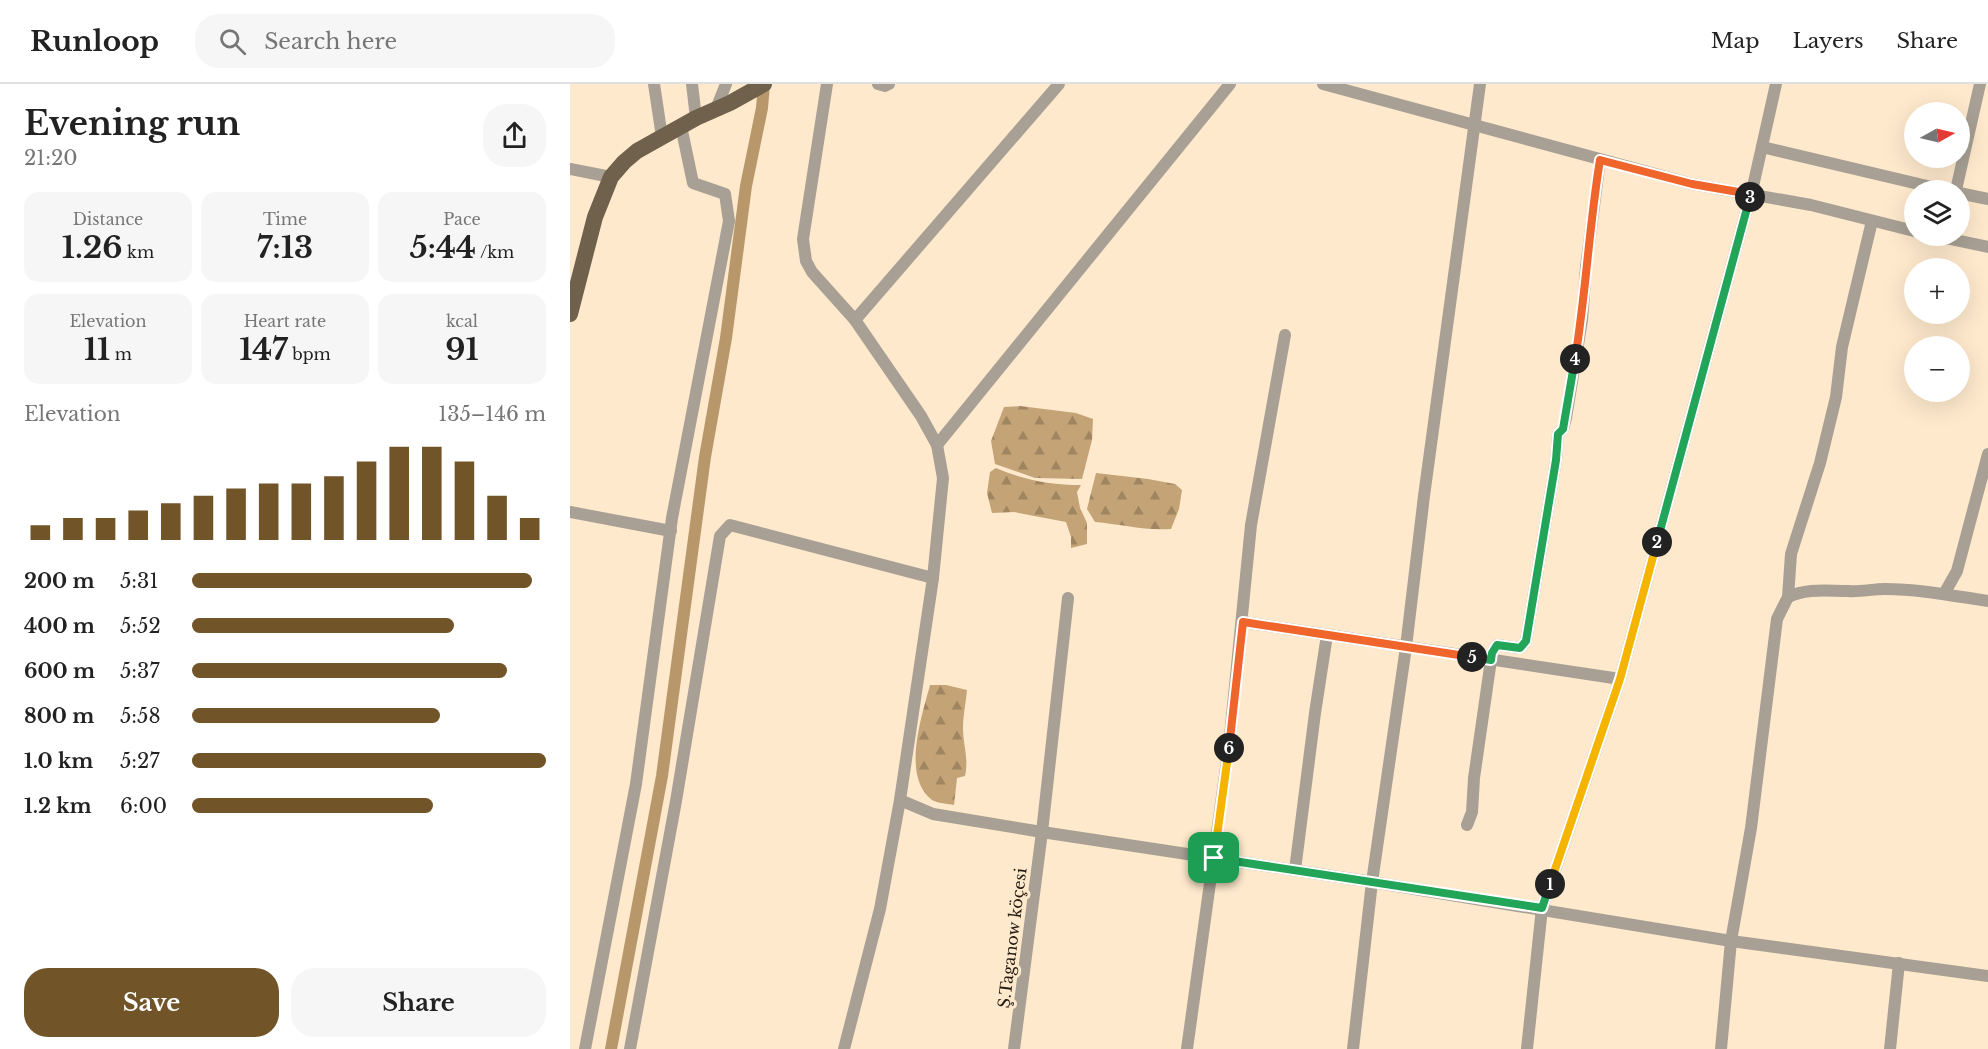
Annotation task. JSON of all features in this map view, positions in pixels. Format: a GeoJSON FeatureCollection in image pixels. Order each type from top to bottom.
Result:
{"type":"FeatureCollection","features":[{"type":"Feature","properties":{"kind":"main road"},"geometry":{"type":"LineString","coordinates":[[570,314],[596,217],[611,177],[637,151],[688,122],[764,84]]}},
{"type":"Feature","properties":{"kind":"street"},"geometry":{"type":"LineString","coordinates":[[654,84],[662,137]]}},
{"type":"Feature","properties":{"kind":"street"},"geometry":{"type":"LineString","coordinates":[[585,1049],[636,784],[670,531],[729,221],[725,194],[693,183],[688,122],[693,84]]}},
{"type":"Feature","properties":{"kind":"street"},"geometry":{"type":"LineString","coordinates":[[723,106],[726,84]]}},
{"type":"Feature","properties":{"kind":"street"},"geometry":{"type":"LineString","coordinates":[[827,84],[803,239],[806,261],[812,272],[855,320],[921,416],[937,445],[943,478],[933,578],[900,800],[880,909],[844,1049]]}},
{"type":"Feature","properties":{"kind":"street"},"geometry":{"type":"LineString","coordinates":[[855,320],[1059,84]]}},
{"type":"Feature","properties":{"kind":"street"},"geometry":{"type":"LineString","coordinates":[[937,445],[1230,84]]}},
{"type":"Feature","properties":{"kind":"street"},"geometry":{"type":"LineString","coordinates":[[1323,84],[1692,184],[1811,205],[1904,229]]}},
{"type":"Feature","properties":{"kind":"street"},"geometry":{"type":"LineString","coordinates":[[1353,1049],[1372,882],[1406,647],[1425,484],[1480,84]]}},
{"type":"Feature","properties":{"kind":"street"},"geometry":{"type":"LineString","coordinates":[[1527,1049],[1542,908],[1620,679],[1750,194],[1776,84]]}},
{"type":"Feature","properties":{"kind":"street"},"geometry":{"type":"LineString","coordinates":[[1960,180],[1980,84]]}},
{"type":"Feature","properties":{"kind":"street"},"geometry":{"type":"LineString","coordinates":[[1762,147],[1904,181]]}},
{"type":"Feature","properties":{"kind":"street"},"geometry":{"type":"LineString","coordinates":[[1467,825],[1472,812],[1474,778],[1492,653],[1497,645],[1520,648],[1526,641],[1556,460],[1558,434],[1563,429],[1566,418],[1582,320],[1586,267],[1600,160]]}},
{"type":"Feature","properties":{"kind":"street"},"geometry":{"type":"LineString","coordinates":[[570,169],[611,177]]}},
{"type":"Feature","properties":{"kind":"street"},"geometry":{"type":"LineString","coordinates":[[1970,195],[1988,199]]}},
{"type":"Feature","properties":{"kind":"street"},"geometry":{"type":"LineString","coordinates":[[1721,1049],[1731,941],[1751,828],[1777,619],[1788,597],[1791,554],[1820,463],[1836,396],[1842,347],[1872,221]]}},
{"type":"Feature","properties":{"kind":"street"},"geometry":{"type":"LineString","coordinates":[[1970,243],[1988,247]]}},
{"type":"Feature","properties":{"kind":"street"},"geometry":{"type":"LineString","coordinates":[[1187,1049],[1229,746],[1251,525],[1285,335]]}},
{"type":"Feature","properties":{"kind":"street"},"geometry":{"type":"LineString","coordinates":[[1944,594],[1957,571],[1988,454]]}},
{"type":"Feature","properties":{"kind":"street"},"geometry":{"type":"LineString","coordinates":[[570,512],[670,531]]}},
{"type":"Feature","properties":{"kind":"street"},"geometry":{"type":"LineString","coordinates":[[630,1049],[676,801],[720,536],[730,525],[933,578]]}},
{"type":"Feature","properties":{"kind":"street"},"geometry":{"type":"LineString","coordinates":[[1788,597],[1812,590],[1850,592],[1885,589],[1922,591],[1988,601]]}},
{"type":"Feature","properties":{"kind":"street","name":"Ş.Taganow köçesi"},"geometry":{"type":"LineString","coordinates":[[1014,1049],[1042,832],[1068,598]]}},
{"type":"Feature","properties":{"kind":"street"},"geometry":{"type":"LineString","coordinates":[[1243,622],[1620,679]]}},
{"type":"Feature","properties":{"kind":"street"},"geometry":{"type":"LineString","coordinates":[[1295,870],[1313,723],[1327,635]]}},
{"type":"Feature","properties":{"kind":"street"},"geometry":{"type":"LineString","coordinates":[[900,800],[933,814],[1042,832],[1542,908],[1731,941],[1988,976]]}},
{"type":"Feature","properties":{"kind":"street"},"geometry":{"type":"LineString","coordinates":[[1890,1049],[1899,963]]}},
{"type":"Feature","properties":{"kind":"green space"},"geometry":{"type":"Polygon","coordinates":[[[1020,406],[1076,413],[1093,419],[1092,440],[1082,479],[1035,478],[995,464],[991,441],[1004,407],[1020,406]]]}},
{"type":"Feature","properties":{"kind":"green space"},"geometry":{"type":"Polygon","coordinates":[[[996,468],[1037,481],[1081,485],[1077,492],[1080,508],[1087,523],[1087,544],[1071,548],[1071,537],[1066,522],[1014,512],[992,513],[987,493],[990,472],[996,468]]]}},
{"type":"Feature","properties":{"kind":"green space"},"geometry":{"type":"Polygon","coordinates":[[[1096,473],[1175,484],[1182,490],[1179,509],[1171,529],[1095,522],[1087,509],[1096,473]]]}},
{"type":"Feature","properties":{"kind":"green space"},"geometry":{"type":"Polygon","coordinates":[[[930,685],[946,685],[967,690],[963,719],[966,769],[965,776],[957,778],[954,805],[932,800],[923,789],[917,776],[916,745],[930,685]]]}},
{"type":"Feature","properties":{"kind":"waterway"},"geometry":{"type":"LineString","coordinates":[[611,1049],[662,776],[705,457],[726,338],[746,186],[762,108],[764,84]]}},
{"type":"Feature","properties":{"kind":"route"},"geometry":{"type":"LineString","coordinates":[[1600,160],[1692,184],[1750,194],[1620,679],[1542,908],[1214,858],[1243,622],[1491,660],[1497,645],[1520,648],[1524,645],[1539,570],[1556,460],[1556,445],[1558,434],[1563,429],[1566,418],[1582,320],[1586,267],[1600,160]]}}]}
